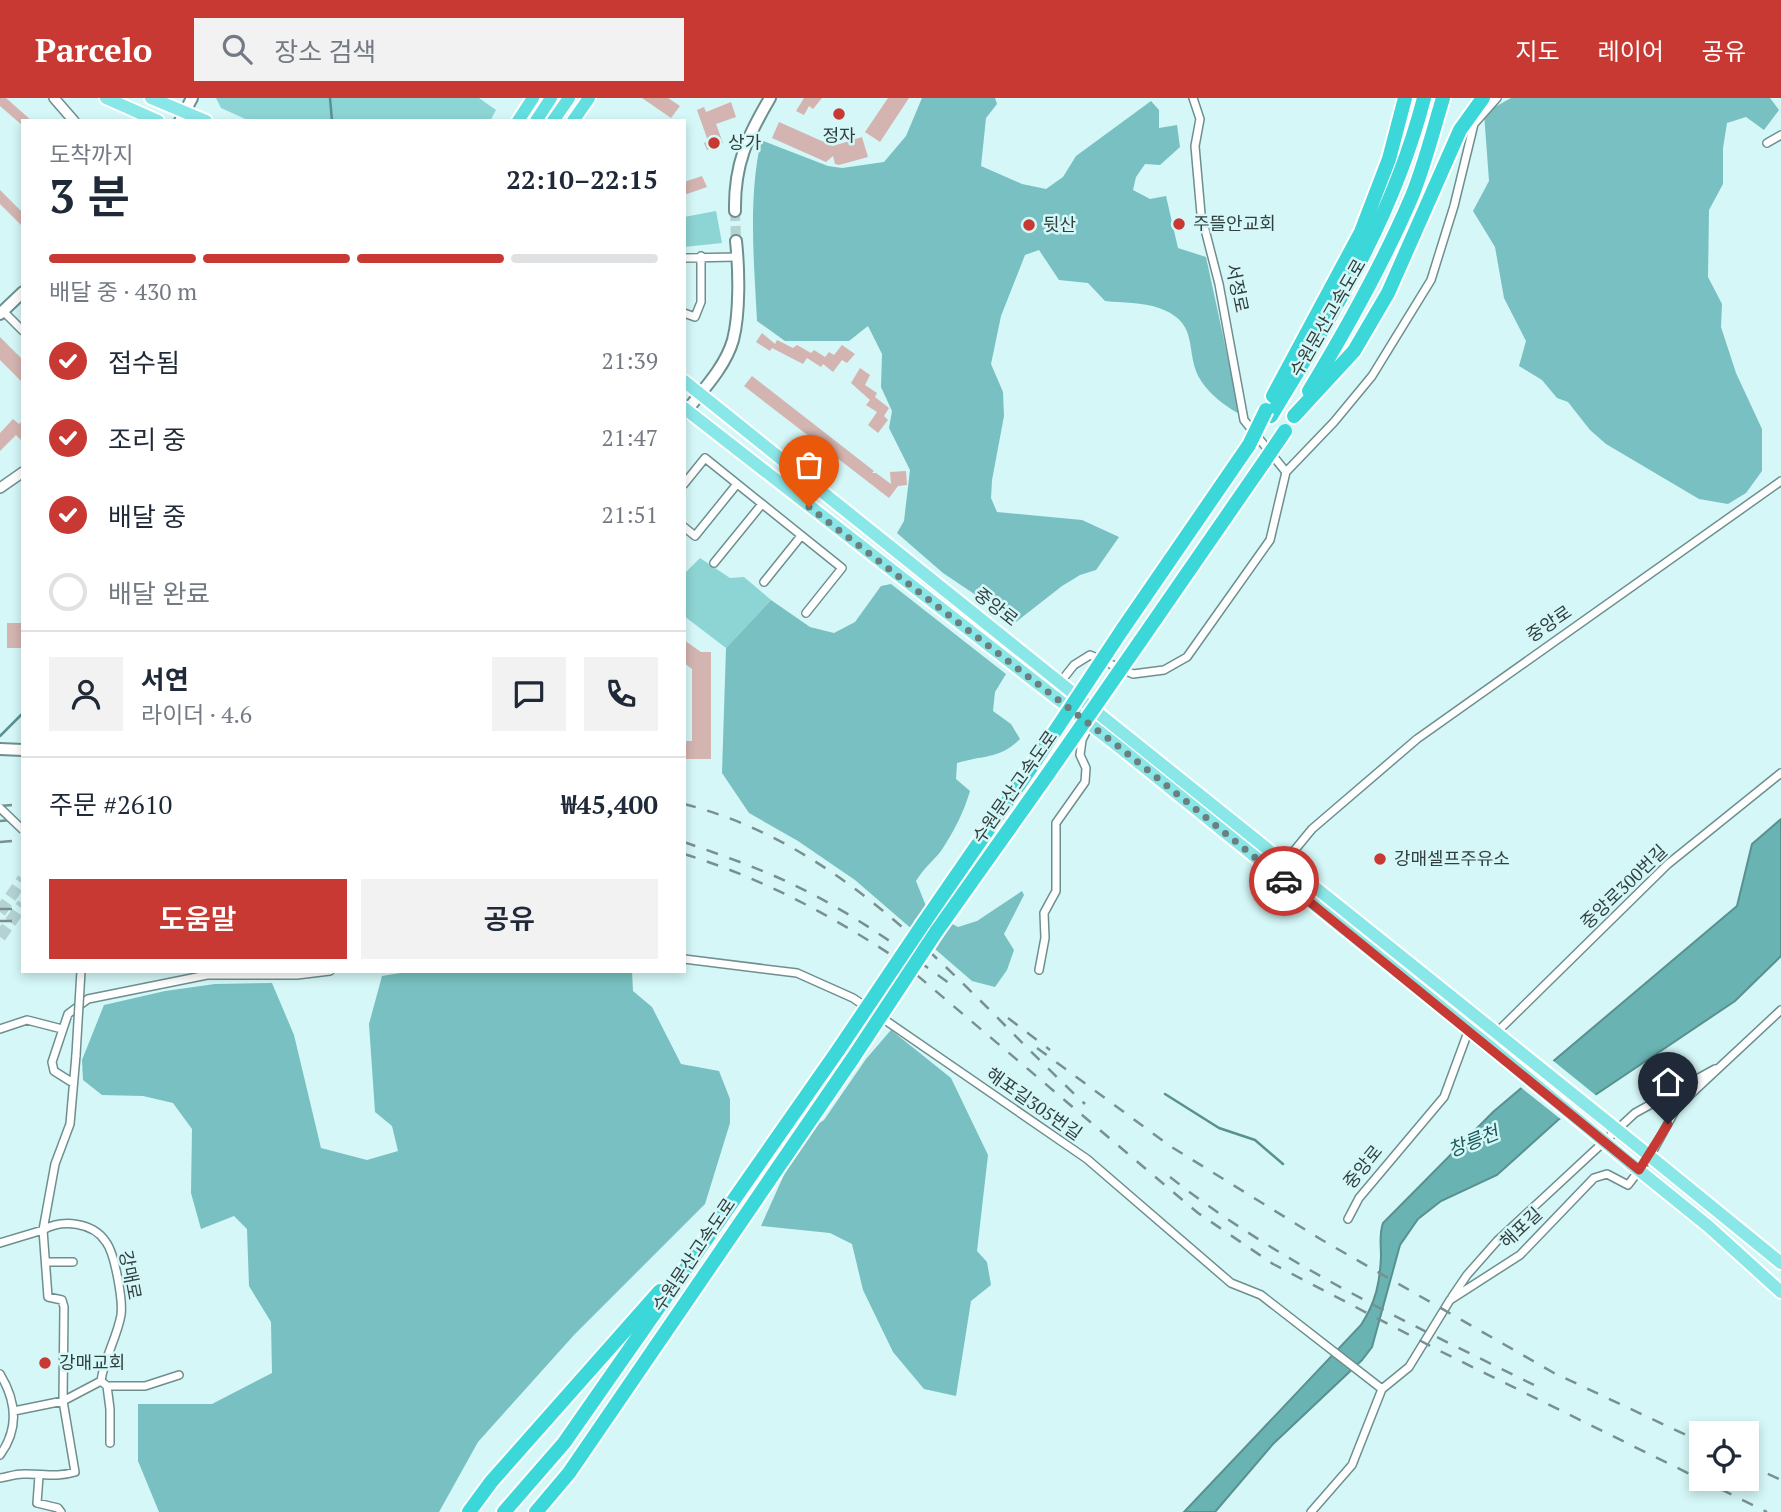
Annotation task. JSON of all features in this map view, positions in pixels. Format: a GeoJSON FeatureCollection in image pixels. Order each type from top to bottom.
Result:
{"type":"FeatureCollection","features":[{"type":"Feature","properties":{"kind":"highway"},"geometry":{"type":"LineString","coordinates":[[519,119],[533,98]]}},
{"type":"Feature","properties":{"kind":"highway"},"geometry":{"type":"LineString","coordinates":[[537,119],[551,98]]}},
{"type":"Feature","properties":{"kind":"highway"},"geometry":{"type":"LineString","coordinates":[[554,119],[569,98]]}},
{"type":"Feature","properties":{"kind":"highway"},"geometry":{"type":"LineString","coordinates":[[574,119],[589,98]]}},
{"type":"Feature","properties":{"kind":"highway"},"geometry":{"type":"LineString","coordinates":[[1268,413],[1361,232],[1388,159],[1405,98]]}},
{"type":"Feature","properties":{"kind":"highway","name":"수원문산고속도로"},"geometry":{"type":"LineString","coordinates":[[504,1512],[564,1443],[839,1049],[1321,336],[1371,243],[1397,185],[1424,98]]}},
{"type":"Feature","properties":{"kind":"highway","name":"수원문산고속도로"},"geometry":{"type":"LineString","coordinates":[[536,1512],[569,1473],[936,932],[1285,431],[1361,304],[1388,249],[1413,193],[1443,98]]}},
{"type":"Feature","properties":{"kind":"highway"},"geometry":{"type":"LineString","coordinates":[[1294,416],[1354,351],[1388,293],[1460,130],[1483,98]]}},
{"type":"Feature","properties":{"kind":"highway","name":"수원문산고속도로"},"geometry":{"type":"LineString","coordinates":[[469,1512],[491,1482],[706,1237]]}},
{"type":"Feature","properties":{"kind":"highway","name":"수원문산고속도로"},"geometry":{"type":"LineString","coordinates":[[549,1512],[569,1473]]}},
{"type":"Feature","properties":{"kind":"main road"},"geometry":{"type":"LineString","coordinates":[[106,98],[153,119]]}},
{"type":"Feature","properties":{"kind":"main road"},"geometry":{"type":"LineString","coordinates":[[151,98],[182,117],[192,98]]}},
{"type":"Feature","properties":{"kind":"main road"},"geometry":{"type":"LineString","coordinates":[[735,211],[735,189],[743,148],[770,98]]}},
{"type":"Feature","properties":{"kind":"main road"},"geometry":{"type":"LineString","coordinates":[[686,410],[721,366],[733,341],[737,308],[736,241]]}},
{"type":"Feature","properties":{"kind":"main road"},"geometry":{"type":"LineString","coordinates":[[1,312],[21,294]]}},
{"type":"Feature","properties":{"kind":"main road","name":"중앙로"},"geometry":{"type":"LineString","coordinates":[[686,382],[1061,681],[1645,1153]]}},
{"type":"Feature","properties":{"kind":"main road","name":"중앙로"},"geometry":{"type":"LineString","coordinates":[[686,412],[1090,724],[1634,1166]]}},
{"type":"Feature","properties":{"kind":"main road"},"geometry":{"type":"LineString","coordinates":[[0,749],[21,750]]}},
{"type":"Feature","properties":{"kind":"main road"},"geometry":{"type":"LineString","coordinates":[[1645,1153],[1781,1263]]}},
{"type":"Feature","properties":{"kind":"main road"},"geometry":{"type":"LineString","coordinates":[[1634,1166],[1708,1226],[1781,1292]]}},
{"type":"Feature","properties":{"kind":"street"},"geometry":{"type":"LineString","coordinates":[[54,98],[73,119]]}},
{"type":"Feature","properties":{"kind":"street","name":"서정로"},"geometry":{"type":"LineString","coordinates":[[1194,98],[1200,118],[1195,146],[1200,214],[1219,284],[1244,420],[1286,472]]}},
{"type":"Feature","properties":{"kind":"street"},"geometry":{"type":"LineString","coordinates":[[1051,694],[1074,665],[1090,655],[1133,674],[1164,670],[1187,657],[1269,540],[1286,472],[1334,422],[1372,376],[1431,280],[1454,206],[1474,124],[1497,98]]}},
{"type":"Feature","properties":{"kind":"street"},"geometry":{"type":"LineString","coordinates":[[1767,144],[1781,135]]}},
{"type":"Feature","properties":{"kind":"street"},"geometry":{"type":"LineString","coordinates":[[686,314],[695,317],[701,302],[701,256]]}},
{"type":"Feature","properties":{"kind":"street"},"geometry":{"type":"LineString","coordinates":[[686,258],[738,257]]}},
{"type":"Feature","properties":{"kind":"street"},"geometry":{"type":"LineString","coordinates":[[1,312],[21,329]]}},
{"type":"Feature","properties":{"kind":"street"},"geometry":{"type":"LineString","coordinates":[[686,482],[705,458],[842,568],[806,613]]}},
{"type":"Feature","properties":{"kind":"street"},"geometry":{"type":"LineString","coordinates":[[0,488],[21,472]]}},
{"type":"Feature","properties":{"kind":"street","name":"중앙로"},"geometry":{"type":"LineString","coordinates":[[1273,873],[1312,830],[1417,739],[1781,481]]}},
{"type":"Feature","properties":{"kind":"street"},"geometry":{"type":"LineString","coordinates":[[686,529],[695,536],[737,484]]}},
{"type":"Feature","properties":{"kind":"street"},"geometry":{"type":"LineString","coordinates":[[714,563],[762,504]]}},
{"type":"Feature","properties":{"kind":"street"},"geometry":{"type":"LineString","coordinates":[[764,582],[802,536]]}},
{"type":"Feature","properties":{"kind":"street"},"geometry":{"type":"LineString","coordinates":[[1039,970],[1045,938],[1044,913],[1056,891],[1056,823],[1085,782],[1086,768],[1080,755],[1082,740],[1090,724]]}},
{"type":"Feature","properties":{"kind":"street","name":"중앙로300번길"},"geometry":{"type":"LineString","coordinates":[[1500,1036],[1668,864],[1781,773]]}},
{"type":"Feature","properties":{"kind":"street"},"geometry":{"type":"LineString","coordinates":[[0,808],[21,828]]}},
{"type":"Feature","properties":{"kind":"street","name":"해포길305번길"},"geometry":{"type":"LineString","coordinates":[[686,958],[796,972],[853,998],[1087,1159],[1231,1283],[1261,1295],[1382,1389]]}},
{"type":"Feature","properties":{"kind":"street"},"geometry":{"type":"LineString","coordinates":[[0,1478],[24,1474],[64,1475],[75,1472],[63,1401],[64,1307],[62,1300],[48,1297],[43,1230],[55,1164],[69,1124],[81,973]]}},
{"type":"Feature","properties":{"kind":"street"},"geometry":{"type":"LineString","coordinates":[[73,1083],[54,1071],[51,1062],[68,1014],[88,999],[207,975],[314,973]]}},
{"type":"Feature","properties":{"kind":"street"},"geometry":{"type":"LineString","coordinates":[[1634,1166],[1677,1107],[1781,1010]]}},
{"type":"Feature","properties":{"kind":"street"},"geometry":{"type":"LineString","coordinates":[[0,1028],[27,1020],[62,1029]]}},
{"type":"Feature","properties":{"kind":"street","name":"중앙로"},"geometry":{"type":"LineString","coordinates":[[1348,1219],[1359,1198],[1444,1097],[1468,1032]]}},
{"type":"Feature","properties":{"kind":"street"},"geometry":{"type":"LineString","coordinates":[[1450,1300],[1467,1275],[1497,1241],[1636,1113],[1728,1062]]}},
{"type":"Feature","properties":{"kind":"street","name":"해포길"},"geometry":{"type":"LineString","coordinates":[[1311,1512],[1352,1465],[1382,1389],[1409,1367],[1450,1300],[1520,1255],[1594,1178],[1607,1174],[1628,1185],[1634,1166]]}},
{"type":"Feature","properties":{"kind":"street","name":"강매로"},"geometry":{"type":"LineString","coordinates":[[0,1243],[52,1225],[87,1227],[107,1243],[122,1299],[120,1316],[104,1362],[104,1384],[110,1409],[110,1443]]}},
{"type":"Feature","properties":{"kind":"street"},"geometry":{"type":"LineString","coordinates":[[46,1262],[72,1262]]}},
{"type":"Feature","properties":{"kind":"street"},"geometry":{"type":"LineString","coordinates":[[0,1374],[14,1411],[12,1439],[0,1455]]}},
{"type":"Feature","properties":{"kind":"street"},"geometry":{"type":"LineString","coordinates":[[14,1411],[63,1401],[104,1384],[145,1386],[179,1375]]}},
{"type":"Feature","properties":{"kind":"street"},"geometry":{"type":"LineString","coordinates":[[39,1476],[37,1503],[58,1508],[61,1512]]}},
{"type":"Feature","properties":{"kind":"shaded area"},"geometry":{"type":"Polygon","coordinates":[[[216,98],[479,98],[496,110],[491,119],[246,119],[221,108],[216,98]]]}},
{"type":"Feature","properties":{"kind":"shaded area"},"geometry":{"type":"Polygon","coordinates":[[[922,98],[995,98],[997,104],[986,118],[981,166],[1022,184],[1046,189],[1063,177],[1076,156],[1151,101],[1159,110],[1159,128],[1177,125],[1180,147],[1160,165],[1145,164],[1136,177],[1133,190],[1150,199],[1166,196],[1178,248],[1206,257],[1240,414],[1229,408],[1203,384],[1195,369],[1186,330],[1181,321],[1172,314],[1146,305],[1105,301],[1088,283],[1059,280],[1039,250],[1025,255],[1001,316],[991,364],[1003,392],[1004,416],[991,498],[997,512],[1082,520],[1119,537],[1096,570],[1080,575],[1062,586],[1016,622],[943,573],[897,533],[904,521],[910,470],[889,428],[892,411],[881,387],[882,354],[868,326],[849,341],[785,341],[757,321],[753,208],[761,140],[828,166],[842,168],[884,162],[906,136],[922,98]]]}},
{"type":"Feature","properties":{"kind":"shaded area"},"geometry":{"type":"Polygon","coordinates":[[[1511,98],[1770,98],[1779,110],[1764,130],[1746,117],[1727,123],[1723,148],[1723,184],[1709,210],[1708,277],[1722,304],[1721,327],[1736,373],[1762,429],[1762,471],[1746,493],[1728,504],[1699,499],[1606,444],[1590,430],[1568,402],[1557,398],[1542,380],[1519,366],[1526,341],[1504,298],[1495,247],[1473,211],[1489,181],[1484,113],[1511,98]]]}},
{"type":"Feature","properties":{"kind":"shaded area"},"geometry":{"type":"Polygon","coordinates":[[[716,211],[722,243],[686,247],[686,217],[716,211]]]}},
{"type":"Feature","properties":{"kind":"shaded area"},"geometry":{"type":"Polygon","coordinates":[[[700,558],[730,578],[744,577],[771,600],[726,648],[686,618],[686,572],[700,558]]]}},
{"type":"Feature","properties":{"kind":"shaded area"},"geometry":{"type":"Polygon","coordinates":[[[891,584],[1006,674],[995,692],[993,711],[1011,724],[1020,739],[998,753],[957,763],[956,779],[970,791],[968,799],[941,851],[916,881],[928,911],[958,927],[977,921],[1022,891],[1024,895],[1004,934],[1014,950],[1007,970],[995,987],[972,981],[855,880],[798,841],[749,813],[722,773],[726,648],[771,600],[810,627],[834,633],[855,622],[881,586],[891,584]]]}},
{"type":"Feature","properties":{"kind":"shaded area"},"geometry":{"type":"Polygon","coordinates":[[[401,973],[632,973],[633,991],[652,1007],[681,1064],[719,1071],[730,1099],[730,1123],[705,1204],[574,1335],[478,1442],[439,1512],[159,1512],[138,1461],[138,1404],[212,1404],[272,1373],[271,1322],[249,1286],[247,1229],[234,1216],[201,1229],[191,1193],[192,1129],[173,1103],[143,1096],[102,1095],[83,1080],[82,1060],[104,1005],[165,991],[215,984],[272,983],[294,1035],[321,1148],[367,1160],[398,1151],[392,1126],[375,1112],[369,1024],[382,976],[401,973]]]}},
{"type":"Feature","properties":{"kind":"shaded area"},"geometry":{"type":"Polygon","coordinates":[[[891,1030],[951,1078],[988,1155],[977,1251],[987,1262],[991,1285],[971,1301],[956,1396],[924,1389],[893,1352],[863,1290],[852,1244],[830,1233],[761,1226],[792,1157],[810,1129],[824,1120],[866,1059],[891,1030]]]}},
{"type":"Feature","properties":{"kind":"water","name":"창릉천"},"geometry":{"type":"Polygon","coordinates":[[[1781,819],[1781,956],[1735,1001],[1558,1120],[1497,1175],[1441,1201],[1418,1219],[1400,1245],[1372,1347],[1362,1360],[1273,1444],[1215,1512],[1184,1512],[1361,1325],[1374,1300],[1378,1283],[1383,1223],[1493,1112],[1737,906],[1752,844],[1781,819]]]}},
{"type":"Feature","properties":{"kind":"pier"},"geometry":{"type":"Polygon","coordinates":[[[1551,1059],[1598,1097],[1563,1121],[1519,1086],[1551,1059]]]}},
{"type":"Feature","properties":{"kind":"building"},"geometry":{"type":"Polygon","coordinates":[[[0,98],[6,98],[30,119],[21,119],[21,124],[0,106],[0,98]]]}},
{"type":"Feature","properties":{"kind":"building"},"geometry":{"type":"Polygon","coordinates":[[[642,98],[668,98],[680,106],[671,118],[642,98]]]}},
{"type":"Feature","properties":{"kind":"building"},"geometry":{"type":"Polygon","coordinates":[[[804,98],[822,98],[813,109],[809,106],[804,115],[796,111],[804,98]]]}},
{"type":"Feature","properties":{"kind":"building"},"geometry":{"type":"Polygon","coordinates":[[[888,98],[909,98],[880,142],[865,132],[888,98]]]}},
{"type":"Feature","properties":{"kind":"building"},"geometry":{"type":"Polygon","coordinates":[[[731,102],[736,117],[716,124],[723,143],[707,150],[704,143],[708,141],[697,110],[704,107],[706,112],[731,102]]]}},
{"type":"Feature","properties":{"kind":"building"},"geometry":{"type":"Polygon","coordinates":[[[779,122],[833,146],[862,137],[868,157],[839,165],[835,164],[833,156],[826,162],[772,138],[779,122]]]}},
{"type":"Feature","properties":{"kind":"building"},"geometry":{"type":"Polygon","coordinates":[[[702,176],[707,187],[686,194],[686,181],[702,176]]]}},
{"type":"Feature","properties":{"kind":"building"},"geometry":{"type":"Polygon","coordinates":[[[0,190],[21,211],[21,225],[0,204],[0,190]]]}},
{"type":"Feature","properties":{"kind":"building"},"geometry":{"type":"Polygon","coordinates":[[[762,333],[775,344],[777,340],[793,348],[797,345],[811,353],[814,350],[825,357],[829,352],[834,355],[842,345],[855,354],[847,363],[842,360],[833,372],[823,364],[821,367],[807,358],[803,364],[772,348],[770,351],[756,342],[762,333]]]}},
{"type":"Feature","properties":{"kind":"building"},"geometry":{"type":"Polygon","coordinates":[[[0,337],[21,358],[21,381],[0,360],[0,337]]]}},
{"type":"Feature","properties":{"kind":"building"},"geometry":{"type":"Polygon","coordinates":[[[860,368],[870,375],[865,385],[877,393],[875,397],[889,408],[884,416],[888,420],[878,433],[868,425],[877,412],[866,405],[870,400],[851,383],[860,368]]]}},
{"type":"Feature","properties":{"kind":"building"},"geometry":{"type":"Polygon","coordinates":[[[752,376],[874,471],[872,473],[891,484],[890,472],[906,471],[907,485],[898,486],[889,498],[744,386],[752,376]]]}},
{"type":"Feature","properties":{"kind":"building"},"geometry":{"type":"Polygon","coordinates":[[[13,419],[19,424],[21,422],[21,440],[16,435],[0,451],[0,433],[13,419]]]}},
{"type":"Feature","properties":{"kind":"building"},"geometry":{"type":"Polygon","coordinates":[[[7,623],[21,623],[21,648],[7,648],[7,623]]]}},
{"type":"Feature","properties":{"kind":"building"},"geometry":{"type":"Polygon","coordinates":[[[686,641],[701,652],[711,652],[711,759],[686,759],[686,741],[692,741],[692,669],[686,664],[686,641]]]}},
{"type":"Feature","properties":{"kind":"waterway"},"geometry":{"type":"LineString","coordinates":[[330,98],[332,119]]}},
{"type":"Feature","properties":{"kind":"waterway"},"geometry":{"type":"LineString","coordinates":[[0,736],[21,715]]}},
{"type":"Feature","properties":{"kind":"waterway"},"geometry":{"type":"LineString","coordinates":[[1165,1094],[1219,1128],[1255,1140],[1283,1164]]}},
{"type":"Feature","properties":{"kind":"tunnel"},"geometry":{"type":"LineString","coordinates":[[735,211],[736,241]]}},
{"type":"Feature","properties":{"kind":"tunnel"},"geometry":{"type":"LineString","coordinates":[[0,912],[21,882]]}},
{"type":"Feature","properties":{"kind":"tunnel"},"geometry":{"type":"LineString","coordinates":[[0,937],[21,907]]}},
{"type":"Feature","properties":{"kind":"railway"},"geometry":{"type":"LineString","coordinates":[[0,806],[21,804]]}},
{"type":"Feature","properties":{"kind":"railway"},"geometry":{"type":"LineString","coordinates":[[686,805],[745,825],[801,853],[853,888],[903,927],[1085,1104]]}},
{"type":"Feature","properties":{"kind":"railway"},"geometry":{"type":"LineString","coordinates":[[0,821],[21,819]]}},
{"type":"Feature","properties":{"kind":"railway"},"geometry":{"type":"LineString","coordinates":[[0,842],[21,840]]}},
{"type":"Feature","properties":{"kind":"railway"},"geometry":{"type":"LineString","coordinates":[[686,843],[767,873],[836,907],[953,986]]}},
{"type":"Feature","properties":{"kind":"railway"},"geometry":{"type":"LineString","coordinates":[[686,855],[741,874],[795,899],[899,960],[1198,1213],[1273,1264],[1442,1352],[1767,1512]]}},
{"type":"Feature","properties":{"kind":"railway"},"geometry":{"type":"LineString","coordinates":[[0,909],[21,909]]}},
{"type":"Feature","properties":{"kind":"railway"},"geometry":{"type":"LineString","coordinates":[[0,921],[21,921]]}},
{"type":"Feature","properties":{"kind":"railway"},"geometry":{"type":"LineString","coordinates":[[1008,1018],[1050,1050]]}},
{"type":"Feature","properties":{"kind":"railway"},"geometry":{"type":"LineString","coordinates":[[1037,1048],[1170,1146],[1322,1240],[1554,1373],[1689,1436]]}},
{"type":"Feature","properties":{"kind":"railway"},"geometry":{"type":"LineString","coordinates":[[1170,1177],[1212,1208],[1301,1265],[1393,1315],[1534,1385]]}},
{"type":"Feature","properties":{"kind":"railway"},"geometry":{"type":"LineString","coordinates":[[1759,1470],[1781,1480]]}},
{"type":"Feature","properties":{"kind":"way so far"},"geometry":{"type":"LineString","coordinates":[[809,507],[1123,750],[1284,881]]}},
{"type":"Feature","properties":{"kind":"place","name":"정자"},"geometry":{"type":"Point","coordinates":[839,114]}},
{"type":"Feature","properties":{"kind":"place","name":"상가"},"geometry":{"type":"Point","coordinates":[714,143]}},
{"type":"Feature","properties":{"kind":"place","name":"주뜰안교회"},"geometry":{"type":"Point","coordinates":[1179,224]}},
{"type":"Feature","properties":{"kind":"place","name":"뒷산"},"geometry":{"type":"Point","coordinates":[1029,225]}},
{"type":"Feature","properties":{"kind":"place","name":"강매셀프주유소"},"geometry":{"type":"Point","coordinates":[1380,859]}},
{"type":"Feature","properties":{"kind":"place","name":"강매교회"},"geometry":{"type":"Point","coordinates":[45,1363]}},
{"type":"Feature","properties":{"kind":"route"},"geometry":{"type":"LineString","coordinates":[[1284,881],[1639,1170],[1668,1124]]}}]}
